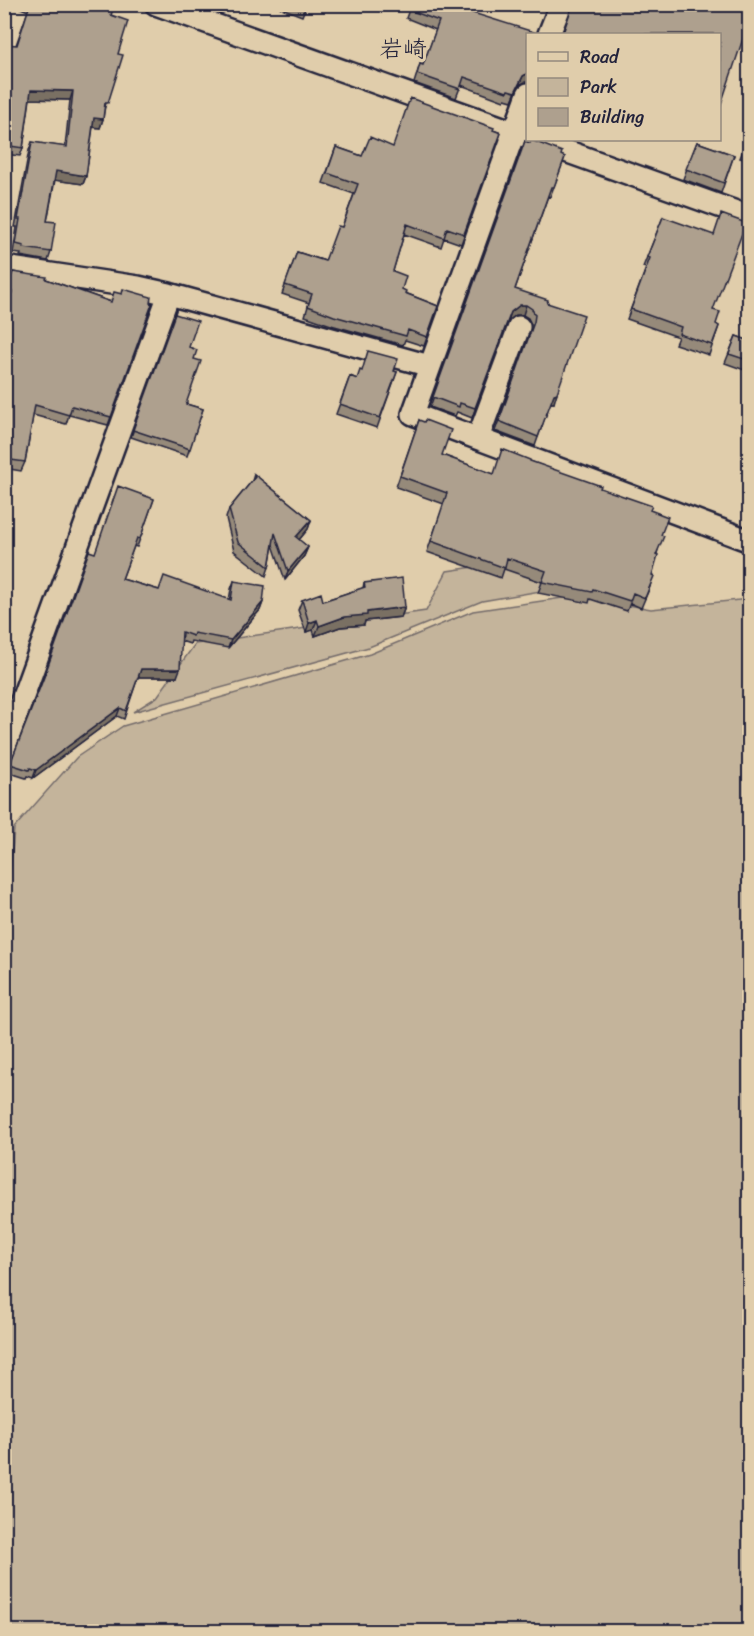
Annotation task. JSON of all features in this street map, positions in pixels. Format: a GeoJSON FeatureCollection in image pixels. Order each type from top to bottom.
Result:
{"type":"FeatureCollection","features":[{"type":"Feature","properties":{"kind":"street"},"geometry":{"type":"LineString","coordinates":[[156,4],[520,134]]}},
{"type":"Feature","properties":{"kind":"street"},"geometry":{"type":"LineString","coordinates":[[549,33],[561,4]]}},
{"type":"Feature","properties":{"kind":"street"},"geometry":{"type":"LineString","coordinates":[[526,104],[520,134],[413,414],[750,541]]}},
{"type":"Feature","properties":{"kind":"street"},"geometry":{"type":"LineString","coordinates":[[538,141],[750,217]]}},
{"type":"Feature","properties":{"kind":"street"},"geometry":{"type":"LineString","coordinates":[[4,267],[138,287],[169,294],[430,366]]}},
{"type":"Feature","properties":{"kind":"street"},"geometry":{"type":"LineString","coordinates":[[4,748],[169,294]]}},
{"type":"Feature","properties":{"kind":"street"},"geometry":{"type":"LineString","coordinates":[[478,438],[519,327]]}},
{"type":"Feature","properties":{"kind":"green space"},"geometry":{"type":"Polygon","coordinates":[[[494,564],[558,588],[482,601],[369,647],[133,712],[157,697],[195,644],[426,611],[447,571],[494,564]]]}},
{"type":"Feature","properties":{"kind":"green space"},"geometry":{"type":"Polygon","coordinates":[[[576,596],[651,609],[749,599],[749,1631],[5,1632],[4,893],[9,887],[14,828],[77,757],[123,726],[370,654],[473,611],[576,596]]]}},
{"type":"Feature","properties":{"kind":"building"},"geometry":{"type":"Polygon","coordinates":[[[30,4],[114,4],[111,15],[128,21],[118,54],[123,55],[108,103],[105,103],[103,119],[94,118],[86,176],[56,171],[47,221],[56,222],[51,252],[23,248],[24,246],[16,244],[20,219],[18,219],[32,142],[67,147],[73,91],[31,90],[23,148],[4,145],[4,44],[17,45],[30,4]]]}},
{"type":"Feature","properties":{"kind":"building"},"geometry":{"type":"Polygon","coordinates":[[[411,4],[477,4],[473,13],[537,33],[526,33],[526,74],[515,92],[508,90],[507,92],[464,77],[460,89],[417,74],[420,64],[423,65],[439,21],[409,10],[411,4]]]}},
{"type":"Feature","properties":{"kind":"building"},"geometry":{"type":"Polygon","coordinates":[[[573,4],[750,4],[750,18],[721,104],[721,33],[561,33],[573,4]]]}},
{"type":"Feature","properties":{"kind":"building"},"geometry":{"type":"Polygon","coordinates":[[[410,98],[494,128],[493,130],[501,133],[464,234],[447,228],[444,238],[407,224],[393,271],[406,276],[402,289],[406,291],[405,293],[438,306],[427,337],[408,330],[406,336],[334,316],[308,306],[312,294],[285,285],[297,252],[325,261],[338,226],[342,227],[358,184],[327,173],[336,147],[362,156],[370,137],[393,147],[410,98]]]}},
{"type":"Feature","properties":{"kind":"building"},"geometry":{"type":"Polygon","coordinates":[[[750,133],[750,151],[744,149],[750,133]]]}},
{"type":"Feature","properties":{"kind":"building"},"geometry":{"type":"Polygon","coordinates":[[[525,141],[530,143],[534,141],[562,152],[561,155],[565,157],[554,187],[551,187],[515,289],[548,300],[547,303],[584,315],[557,393],[554,394],[538,437],[499,421],[534,322],[535,315],[526,305],[520,305],[511,312],[475,408],[460,403],[459,407],[433,397],[525,141]]]}},
{"type":"Feature","properties":{"kind":"building"},"geometry":{"type":"Polygon","coordinates":[[[697,142],[734,155],[724,183],[686,169],[697,142]]]}},
{"type":"Feature","properties":{"kind":"building"},"geometry":{"type":"Polygon","coordinates":[[[721,214],[746,223],[713,310],[720,312],[716,324],[719,326],[712,345],[679,334],[681,327],[631,309],[650,258],[647,257],[663,217],[714,235],[721,214]]]}},
{"type":"Feature","properties":{"kind":"building"},"geometry":{"type":"Polygon","coordinates":[[[13,272],[47,277],[46,279],[111,302],[114,292],[122,294],[123,289],[151,297],[150,303],[152,304],[111,417],[72,406],[69,415],[35,405],[25,462],[4,459],[4,315],[12,292],[6,290],[13,272]]]}},
{"type":"Feature","properties":{"kind":"building"},"geometry":{"type":"Polygon","coordinates":[[[175,314],[198,321],[189,347],[197,350],[194,359],[201,361],[186,404],[203,409],[190,449],[133,430],[175,314]]]}},
{"type":"Feature","properties":{"kind":"building"},"geometry":{"type":"Polygon","coordinates":[[[736,336],[750,341],[750,361],[729,354],[736,336]]]}},
{"type":"Feature","properties":{"kind":"building"},"geometry":{"type":"Polygon","coordinates":[[[368,351],[398,359],[394,371],[397,372],[380,418],[340,404],[350,376],[357,379],[368,351]]]}},
{"type":"Feature","properties":{"kind":"building"},"geometry":{"type":"Polygon","coordinates":[[[419,420],[451,430],[442,455],[494,474],[502,449],[652,506],[650,510],[668,517],[661,535],[664,536],[656,555],[658,555],[652,575],[654,576],[645,598],[633,593],[630,601],[593,589],[592,592],[542,582],[546,571],[507,558],[505,568],[431,541],[447,493],[400,476],[419,420]]]}},
{"type":"Feature","properties":{"kind":"building"},"geometry":{"type":"Polygon","coordinates":[[[254,474],[311,520],[296,537],[308,547],[288,571],[275,533],[269,567],[238,542],[229,509],[255,477],[254,474]]]}},
{"type":"Feature","properties":{"kind":"building"},"geometry":{"type":"Polygon","coordinates":[[[118,486],[154,499],[140,539],[137,538],[122,579],[159,590],[164,576],[231,600],[234,581],[265,586],[263,602],[231,640],[194,633],[193,636],[182,632],[180,669],[141,669],[126,711],[120,708],[36,770],[10,764],[89,551],[95,553],[118,486]]]}},
{"type":"Feature","properties":{"kind":"building"},"geometry":{"type":"Polygon","coordinates":[[[402,578],[405,607],[344,617],[319,626],[317,620],[309,623],[302,600],[321,593],[323,601],[365,587],[364,583],[402,578]]]}},
{"type":"Feature","properties":{"kind":"district","name":"岩崎"},"geometry":{"type":"Point","coordinates":[403,49]}}]}
